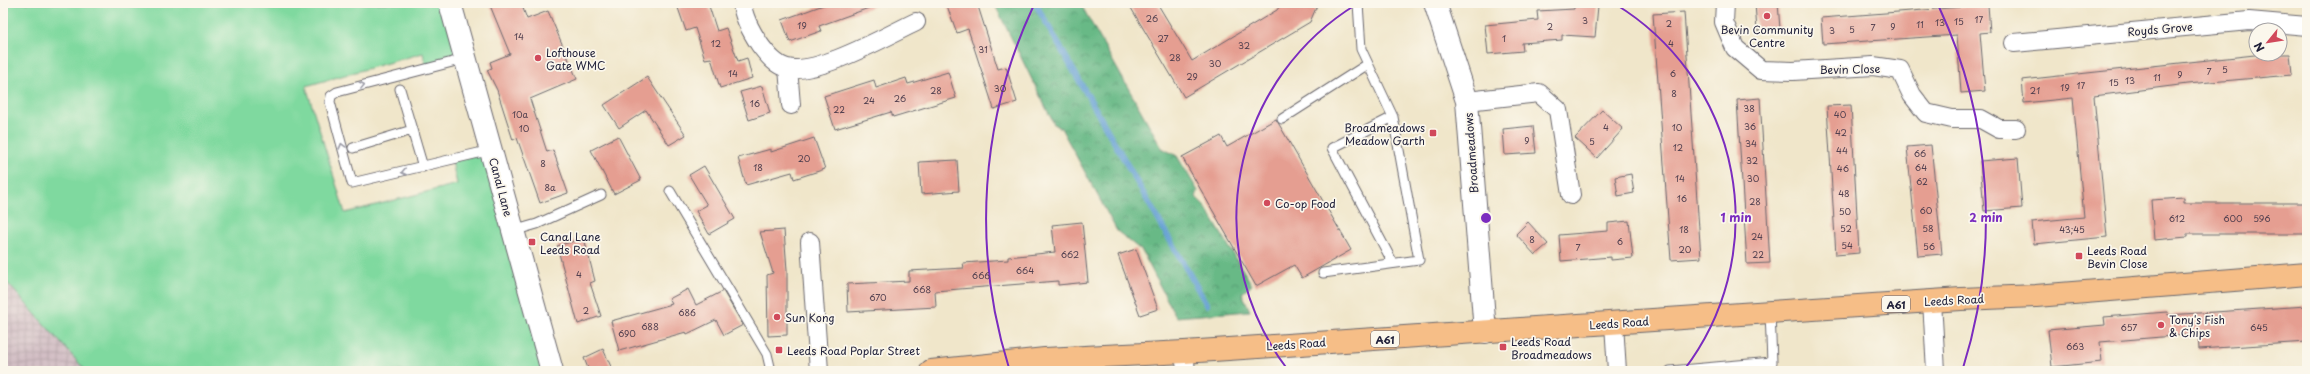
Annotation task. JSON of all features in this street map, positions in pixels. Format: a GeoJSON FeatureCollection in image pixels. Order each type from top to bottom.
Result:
{"type":"FeatureCollection","features":[{"type":"Feature","properties":{"kind":"main road","name":"Leeds Road"},"geometry":{"type":"LineString","coordinates":[[931,371],[1046,365],[1185,362],[1485,332],[1932,301],[2036,296],[2307,274]]}},
{"type":"Feature","properties":{"kind":"street","name":"Canal Lane"},"geometry":{"type":"LineString","coordinates":[[450,3],[464,59],[552,371]]}},
{"type":"Feature","properties":{"kind":"street"},"geometry":{"type":"LineString","coordinates":[[742,3],[742,11],[754,36],[769,58],[788,68],[811,67],[830,63],[916,22]]}},
{"type":"Feature","properties":{"kind":"street","name":"Broadmeadows"},"geometry":{"type":"LineString","coordinates":[[1435,3],[1467,101],[1485,332]]}},
{"type":"Feature","properties":{"kind":"street","name":"Bevin Close"},"geometry":{"type":"LineString","coordinates":[[1725,3],[1724,22],[1735,48],[1760,70],[1793,71],[1873,66],[1900,70],[1912,94],[1926,113],[1952,120],[1981,119],[1999,129],[2016,129]]}},
{"type":"Feature","properties":{"kind":"street","name":"Royds Grove"},"geometry":{"type":"LineString","coordinates":[[2014,43],[2249,21],[2307,26]]}},
{"type":"Feature","properties":{"kind":"street"},"geometry":{"type":"LineString","coordinates":[[788,68],[791,105]]}},
{"type":"Feature","properties":{"kind":"street"},"geometry":{"type":"LineString","coordinates":[[1467,101],[1539,93],[1558,110],[1571,195]]}},
{"type":"Feature","properties":{"kind":"street"},"geometry":{"type":"LineString","coordinates":[[810,242],[819,371]]}},
{"type":"Feature","properties":{"kind":"street"},"geometry":{"type":"LineString","coordinates":[[1932,301],[1936,371]]}},
{"type":"Feature","properties":{"kind":"street"},"geometry":{"type":"LineString","coordinates":[[1614,324],[1617,371]]}},
{"type":"Feature","properties":{"kind":"lane"},"geometry":{"type":"LineString","coordinates":[[1323,273],[1420,260],[1393,117],[1361,49],[1358,3]]}},
{"type":"Feature","properties":{"kind":"lane"},"geometry":{"type":"LineString","coordinates":[[464,59],[337,92],[331,96],[330,102],[352,183],[490,150]]}},
{"type":"Feature","properties":{"kind":"lane"},"geometry":{"type":"LineString","coordinates":[[1282,119],[1368,64]]}},
{"type":"Feature","properties":{"kind":"lane"},"geometry":{"type":"LineString","coordinates":[[400,90],[423,167]]}},
{"type":"Feature","properties":{"kind":"lane"},"geometry":{"type":"LineString","coordinates":[[1393,117],[1332,148],[1393,263]]}},
{"type":"Feature","properties":{"kind":"lane"},"geometry":{"type":"LineString","coordinates":[[353,148],[412,130]]}},
{"type":"Feature","properties":{"kind":"lane"},"geometry":{"type":"LineString","coordinates":[[670,191],[767,354],[771,371]]}},
{"type":"Feature","properties":{"kind":"lane"},"geometry":{"type":"LineString","coordinates":[[513,231],[538,224],[601,195]]}},
{"type":"Feature","properties":{"kind":"lane"},"geometry":{"type":"LineString","coordinates":[[1670,371],[1772,362],[1770,313]]}},
{"type":"Feature","properties":{"kind":"shaded area"},"geometry":{"type":"Polygon","coordinates":[[[3,278],[86,371],[3,371],[3,278]]]}},
{"type":"Feature","properties":{"kind":"green space"},"geometry":{"type":"Polygon","coordinates":[[[3,3],[450,3],[463,58],[426,68],[423,53],[306,86],[345,213],[457,184],[452,162],[491,150],[552,371],[86,371],[3,278],[3,3]]]}},
{"type":"Feature","properties":{"kind":"green space"},"geometry":{"type":"Polygon","coordinates":[[[994,3],[1080,3],[1162,148],[1177,156],[1198,191],[1196,197],[1204,205],[1252,285],[1242,293],[1250,311],[1176,317],[1142,251],[1117,231],[1061,128],[1054,124],[994,3]]]}},
{"type":"Feature","properties":{"kind":"building"},"geometry":{"type":"Polygon","coordinates":[[[489,3],[521,3],[527,19],[548,11],[577,79],[530,99],[547,152],[553,150],[568,193],[540,203],[517,138],[513,140],[497,90],[487,70],[492,68],[490,62],[510,54],[489,3]]]}},
{"type":"Feature","properties":{"kind":"building"},"geometry":{"type":"Polygon","coordinates":[[[692,3],[708,3],[717,31],[726,28],[738,61],[747,58],[752,78],[720,88],[711,58],[705,59],[695,28],[686,31],[678,8],[692,3]]]}},
{"type":"Feature","properties":{"kind":"building"},"geometry":{"type":"Polygon","coordinates":[[[829,3],[877,3],[877,5],[819,26],[821,31],[790,42],[782,20],[829,3]]]}},
{"type":"Feature","properties":{"kind":"building"},"geometry":{"type":"Polygon","coordinates":[[[946,3],[977,3],[998,69],[1006,67],[1017,102],[994,109],[968,29],[957,33],[946,3]]]}},
{"type":"Feature","properties":{"kind":"building"},"geometry":{"type":"Polygon","coordinates":[[[1128,3],[1157,3],[1192,61],[1277,10],[1282,3],[1318,3],[1310,22],[1184,97],[1128,3]]]}},
{"type":"Feature","properties":{"kind":"building","name":"Bevin Community Centre"},"geometry":{"type":"Polygon","coordinates":[[[1755,3],[1778,3],[1780,29],[1757,31],[1755,3]]]}},
{"type":"Feature","properties":{"kind":"building"},"geometry":{"type":"Polygon","coordinates":[[[1574,4],[1598,6],[1595,37],[1562,35],[1562,40],[1522,43],[1523,51],[1488,54],[1485,25],[1538,20],[1537,11],[1574,9],[1574,4]]]}},
{"type":"Feature","properties":{"kind":"building"},"geometry":{"type":"Polygon","coordinates":[[[1988,5],[1990,32],[1980,33],[1985,91],[1961,93],[1957,35],[1823,44],[1821,18],[1988,5]]]}},
{"type":"Feature","properties":{"kind":"building"},"geometry":{"type":"Polygon","coordinates":[[[1684,12],[1701,258],[1671,260],[1653,14],[1684,12]]]}},
{"type":"Feature","properties":{"kind":"building"},"geometry":{"type":"Polygon","coordinates":[[[2288,54],[2290,54],[2292,75],[2187,84],[2094,96],[2107,237],[2034,244],[2032,222],[2084,217],[2073,98],[2024,103],[2022,80],[2248,56],[2248,62],[2288,62],[2288,54]]]}},
{"type":"Feature","properties":{"kind":"building"},"geometry":{"type":"Polygon","coordinates":[[[948,72],[956,98],[893,117],[891,112],[835,129],[824,96],[874,80],[876,88],[906,78],[908,84],[948,72]]]}},
{"type":"Feature","properties":{"kind":"building"},"geometry":{"type":"Polygon","coordinates":[[[647,77],[686,135],[669,145],[646,110],[619,128],[604,105],[647,77]]]}},
{"type":"Feature","properties":{"kind":"building"},"geometry":{"type":"Polygon","coordinates":[[[762,86],[770,113],[749,120],[740,92],[762,86]]]}},
{"type":"Feature","properties":{"kind":"building"},"geometry":{"type":"Polygon","coordinates":[[[1760,98],[1770,263],[1747,264],[1737,100],[1760,98]]]}},
{"type":"Feature","properties":{"kind":"building"},"geometry":{"type":"Polygon","coordinates":[[[1851,105],[1859,253],[1836,255],[1827,106],[1851,105]]]}},
{"type":"Feature","properties":{"kind":"building"},"geometry":{"type":"Polygon","coordinates":[[[1602,110],[1623,129],[1597,158],[1575,138],[1602,110]]]}},
{"type":"Feature","properties":{"kind":"building","name":"Co-op Food"},"geometry":{"type":"Polygon","coordinates":[[[1276,119],[1351,250],[1302,278],[1294,265],[1256,286],[1182,157],[1221,136],[1227,147],[1276,119]]]}},
{"type":"Feature","properties":{"kind":"building"},"geometry":{"type":"Polygon","coordinates":[[[1533,126],[1536,153],[1505,155],[1503,129],[1533,126]]]}},
{"type":"Feature","properties":{"kind":"building"},"geometry":{"type":"Polygon","coordinates":[[[618,136],[641,180],[614,194],[591,150],[618,136]]]}},
{"type":"Feature","properties":{"kind":"building"},"geometry":{"type":"Polygon","coordinates":[[[814,138],[825,169],[794,179],[792,172],[746,185],[738,158],[771,149],[771,152],[814,138]]]}},
{"type":"Feature","properties":{"kind":"building"},"geometry":{"type":"Polygon","coordinates":[[[1931,145],[1942,254],[1918,256],[1907,147],[1931,145]]]}},
{"type":"Feature","properties":{"kind":"building"},"geometry":{"type":"Polygon","coordinates":[[[2018,158],[2022,208],[1984,211],[1980,161],[2018,158]]]}},
{"type":"Feature","properties":{"kind":"building"},"geometry":{"type":"Polygon","coordinates":[[[957,160],[959,191],[921,194],[919,162],[957,160]]]}},
{"type":"Feature","properties":{"kind":"building"},"geometry":{"type":"Polygon","coordinates":[[[704,166],[735,219],[709,234],[696,211],[707,205],[689,175],[704,166]]]}},
{"type":"Feature","properties":{"kind":"building"},"geometry":{"type":"Polygon","coordinates":[[[1631,174],[1634,193],[1618,196],[1615,177],[1631,174]]]}},
{"type":"Feature","properties":{"kind":"building"},"geometry":{"type":"Polygon","coordinates":[[[2184,198],[2184,203],[2307,203],[2307,234],[2187,234],[2187,237],[2154,240],[2151,200],[2184,198]]]}},
{"type":"Feature","properties":{"kind":"building"},"geometry":{"type":"Polygon","coordinates":[[[1629,221],[1633,258],[1611,260],[1611,257],[1561,261],[1559,235],[1608,231],[1608,223],[1629,221]]]}},
{"type":"Feature","properties":{"kind":"building"},"geometry":{"type":"Polygon","coordinates":[[[1082,222],[1088,282],[1058,285],[1058,281],[935,291],[936,307],[848,312],[847,284],[909,281],[909,271],[964,268],[963,263],[1008,260],[1008,257],[1055,252],[1052,225],[1082,222]]]}},
{"type":"Feature","properties":{"kind":"building"},"geometry":{"type":"Polygon","coordinates":[[[1528,222],[1548,244],[1535,255],[1516,234],[1528,222]]]}},
{"type":"Feature","properties":{"kind":"building"},"geometry":{"type":"Polygon","coordinates":[[[784,230],[787,270],[787,335],[768,336],[767,275],[773,273],[760,232],[784,230]]]}},
{"type":"Feature","properties":{"kind":"building"},"geometry":{"type":"Polygon","coordinates":[[[584,238],[595,281],[590,283],[601,316],[578,324],[557,246],[584,238]]]}},
{"type":"Feature","properties":{"kind":"building"},"geometry":{"type":"Polygon","coordinates":[[[1136,249],[1158,309],[1140,315],[1118,255],[1136,249]]]}},
{"type":"Feature","properties":{"kind":"building"},"geometry":{"type":"Polygon","coordinates":[[[688,289],[696,305],[723,291],[743,325],[724,335],[716,320],[687,334],[686,332],[619,351],[611,321],[672,304],[669,299],[688,289]]]}},
{"type":"Feature","properties":{"kind":"building"},"geometry":{"type":"Polygon","coordinates":[[[2307,306],[2307,342],[2199,349],[2198,334],[2100,342],[2102,362],[2052,367],[2048,330],[2105,325],[2104,317],[2167,312],[2168,315],[2307,306]]]}},
{"type":"Feature","properties":{"kind":"building"},"geometry":{"type":"Polygon","coordinates":[[[603,349],[613,371],[589,371],[584,358],[603,349]]]}},
{"type":"Feature","properties":{"kind":"waterway"},"geometry":{"type":"LineString","coordinates":[[1035,3],[1207,305]]}},
{"type":"Feature","properties":{"kind":"place","name":"Bevin Community Centre"},"geometry":{"type":"Point","coordinates":[1767,16]}},
{"type":"Feature","properties":{"kind":"place","name":"Lofthouse Gate WMC"},"geometry":{"type":"Point","coordinates":[538,58]}},
{"type":"Feature","properties":{"kind":"place","name":"Broadmeadows Meadow Garth"},"geometry":{"type":"Point","coordinates":[1433,133]}},
{"type":"Feature","properties":{"kind":"place","name":"Co-op Food"},"geometry":{"type":"Point","coordinates":[1267,203]}},
{"type":"Feature","properties":{"kind":"place","name":"Canal Lane Leeds Road"},"geometry":{"type":"Point","coordinates":[532,242]}},
{"type":"Feature","properties":{"kind":"place","name":"Leeds Road Bevin Close"},"geometry":{"type":"Point","coordinates":[2079,256]}},
{"type":"Feature","properties":{"kind":"place","name":"Sun Kong"},"geometry":{"type":"Point","coordinates":[777,317]}},
{"type":"Feature","properties":{"kind":"place","name":"Tony's Fish & Chips"},"geometry":{"type":"Point","coordinates":[2161,325]}},
{"type":"Feature","properties":{"kind":"place","name":"Leeds Road Broadmeadows"},"geometry":{"type":"Point","coordinates":[1503,347]}},
{"type":"Feature","properties":{"kind":"place","name":"Leeds Road Poplar Street"},"geometry":{"type":"Point","coordinates":[779,350]}}]}
